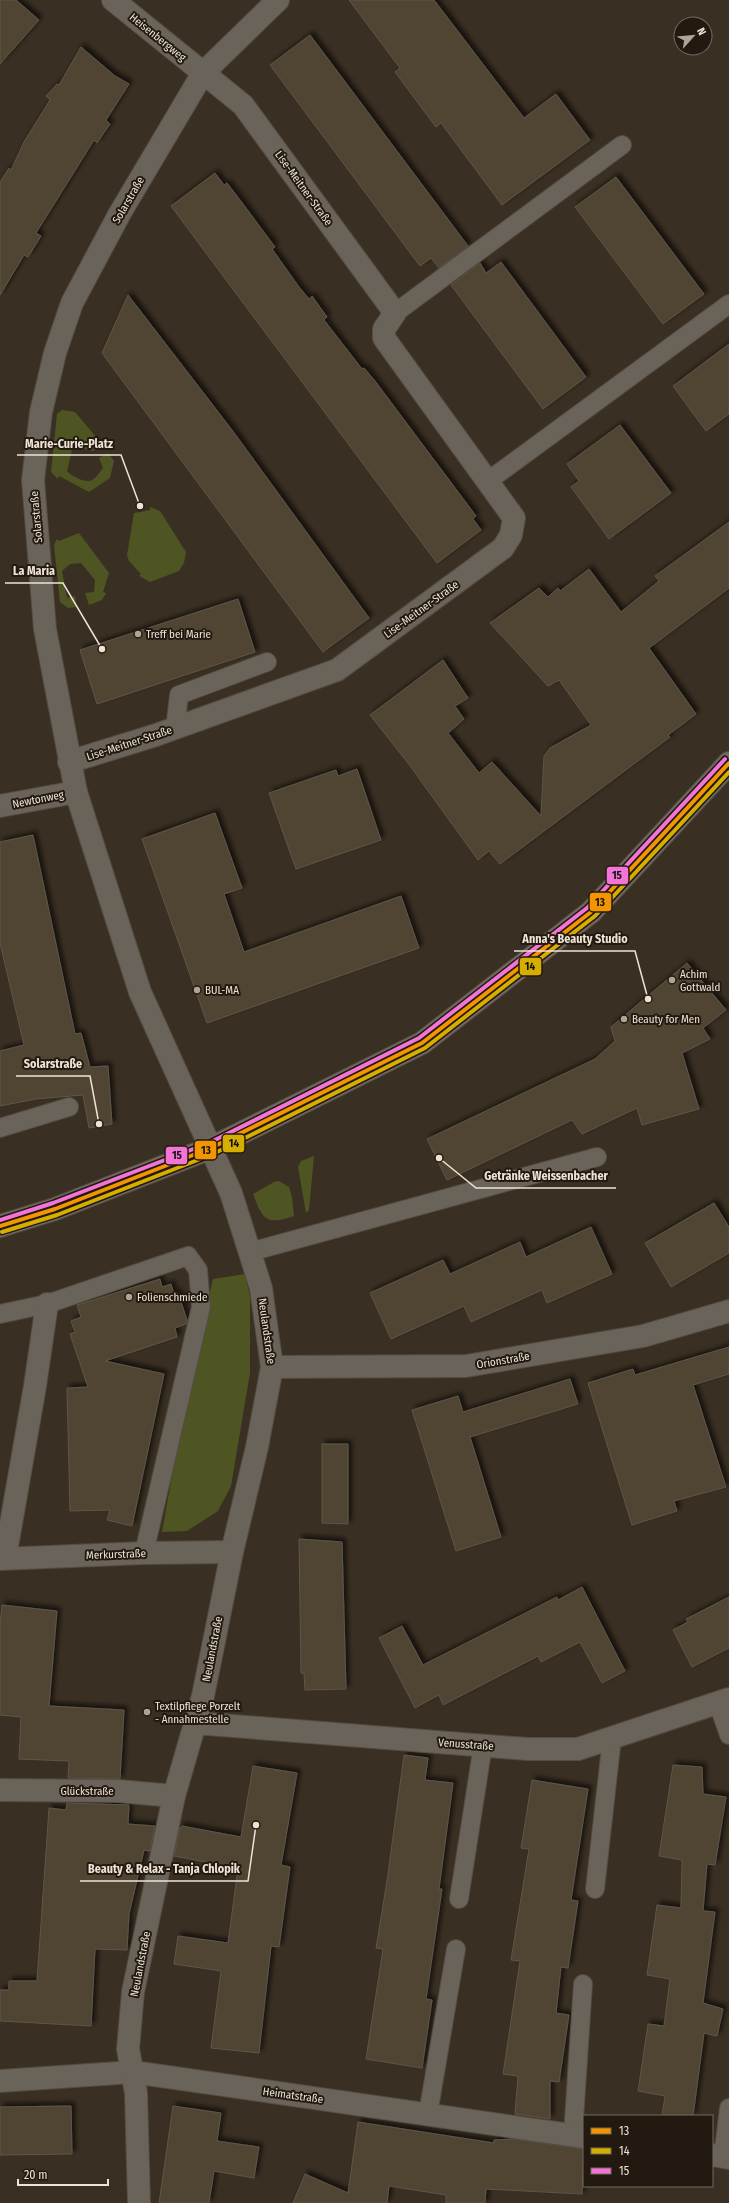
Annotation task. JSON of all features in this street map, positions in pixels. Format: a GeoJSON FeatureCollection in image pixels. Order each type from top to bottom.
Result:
{"type":"FeatureCollection","features":[{"type":"Feature","properties":{"kind":"main road"},"geometry":{"type":"LineString","coordinates":[[0,1226],[55,1209],[211,1148],[422,1043],[591,912],[729,763]]}},
{"type":"Feature","properties":{"kind":"street","name":"Heisenbergweg"},"geometry":{"type":"LineString","coordinates":[[113,0],[203,73]]}},
{"type":"Feature","properties":{"kind":"street","name":"Solarstraße"},"geometry":{"type":"LineString","coordinates":[[211,1148],[140,992],[76,792],[69,762],[45,629],[33,480],[41,412],[55,353],[72,303],[120,213],[203,73],[278,0]]}},
{"type":"Feature","properties":{"kind":"street","name":"Lise-Meitner-Straße"},"geometry":{"type":"LineString","coordinates":[[69,762],[175,729],[337,670],[503,548],[511,535],[514,518],[384,338],[384,329],[395,312],[244,105],[203,73]]}},
{"type":"Feature","properties":{"kind":"street","name":"Newtonweg"},"geometry":{"type":"LineString","coordinates":[[0,806],[76,792]]}},
{"type":"Feature","properties":{"kind":"street","name":"Neulandstraße"},"geometry":{"type":"LineString","coordinates":[[139,2203],[136,2093],[128,2049],[133,1992],[174,1796],[203,1696],[232,1552],[257,1447],[272,1367],[261,1288],[231,1194],[211,1148]]}},
{"type":"Feature","properties":{"kind":"street"},"geometry":{"type":"LineString","coordinates":[[3,1559],[35,1386],[47,1304]]}},
{"type":"Feature","properties":{"kind":"street","name":"Orionstraße"},"geometry":{"type":"LineString","coordinates":[[272,1367],[466,1366],[643,1336],[729,1312]]}},
{"type":"Feature","properties":{"kind":"street","name":"Merkurstraße"},"geometry":{"type":"LineString","coordinates":[[3,1559],[144,1553],[232,1552]]}},
{"type":"Feature","properties":{"kind":"street","name":"Venusstraße"},"geometry":{"type":"LineString","coordinates":[[196,1723],[483,1745],[578,1749],[723,1701]]}},
{"type":"Feature","properties":{"kind":"street","name":"Glückstraße"},"geometry":{"type":"LineString","coordinates":[[0,1790],[118,1791],[174,1796]]}},
{"type":"Feature","properties":{"kind":"street","name":"Heimatstraße"},"geometry":{"type":"LineString","coordinates":[[0,2081],[133,2072],[578,2136]]}},
{"type":"Feature","properties":{"kind":"lane","name":"Lise-Meitner-Straße"},"geometry":{"type":"LineString","coordinates":[[395,312],[622,145]]}},
{"type":"Feature","properties":{"kind":"lane"},"geometry":{"type":"LineString","coordinates":[[488,481],[729,304]]}},
{"type":"Feature","properties":{"kind":"lane"},"geometry":{"type":"LineString","coordinates":[[175,729],[179,695],[267,662]]}},
{"type":"Feature","properties":{"kind":"lane"},"geometry":{"type":"LineString","coordinates":[[0,1128],[69,1107]]}},
{"type":"Feature","properties":{"kind":"lane"},"geometry":{"type":"LineString","coordinates":[[250,1252],[598,1157]]}},
{"type":"Feature","properties":{"kind":"lane"},"geometry":{"type":"LineString","coordinates":[[0,1314],[47,1304],[188,1256],[198,1270],[201,1307],[144,1553]]}},
{"type":"Feature","properties":{"kind":"lane"},"geometry":{"type":"LineString","coordinates":[[723,1701],[729,1735]]}},
{"type":"Feature","properties":{"kind":"lane"},"geometry":{"type":"LineString","coordinates":[[594,1889],[612,1738]]}},
{"type":"Feature","properties":{"kind":"lane"},"geometry":{"type":"LineString","coordinates":[[459,1899],[483,1745]]}},
{"type":"Feature","properties":{"kind":"lane"},"geometry":{"type":"LineString","coordinates":[[428,2114],[456,1948]]}},
{"type":"Feature","properties":{"kind":"lane"},"geometry":{"type":"LineString","coordinates":[[578,2136],[583,1984]]}},
{"type":"Feature","properties":{"kind":"lane"},"geometry":{"type":"LineString","coordinates":[[721,2157],[729,2108]]}},
{"type":"Feature","properties":{"kind":"green space"},"geometry":{"type":"Polygon","coordinates":[[[62,410],[75,412],[102,444],[93,451],[78,447],[72,450],[67,471],[69,473],[79,479],[89,481],[95,478],[103,468],[99,458],[108,453],[114,461],[110,478],[89,492],[59,476],[58,479],[51,472],[57,414],[62,410]]]}},
{"type":"Feature","properties":{"kind":"green space"},"geometry":{"type":"Polygon","coordinates":[[[150,507],[160,511],[186,552],[184,563],[179,571],[150,582],[139,576],[141,574],[129,561],[127,555],[134,513],[150,510],[150,507]]]}},
{"type":"Feature","properties":{"kind":"green space"},"geometry":{"type":"Polygon","coordinates":[[[79,533],[109,573],[103,592],[106,593],[102,600],[89,605],[85,593],[94,592],[95,580],[81,563],[70,564],[62,571],[67,598],[75,596],[76,607],[68,608],[60,602],[54,545],[57,539],[59,541],[79,533]]]}},
{"type":"Feature","properties":{"kind":"green space"},"geometry":{"type":"Polygon","coordinates":[[[314,1156],[309,1210],[306,1213],[298,1167],[301,1161],[314,1156]]]}},
{"type":"Feature","properties":{"kind":"green space"},"geometry":{"type":"Polygon","coordinates":[[[279,1181],[289,1187],[292,1197],[294,1216],[285,1219],[272,1220],[263,1215],[253,1194],[274,1182],[279,1181]]]}},
{"type":"Feature","properties":{"kind":"green space"},"geometry":{"type":"Polygon","coordinates":[[[245,1274],[250,1297],[250,1373],[231,1486],[218,1511],[187,1531],[162,1532],[188,1386],[213,1279],[245,1274]]]}},
{"type":"Feature","properties":{"kind":"building"},"geometry":{"type":"Polygon","coordinates":[[[0,0],[16,0],[39,20],[0,64],[0,0]]]}},
{"type":"Feature","properties":{"kind":"building"},"geometry":{"type":"Polygon","coordinates":[[[349,0],[434,0],[524,118],[556,94],[590,140],[502,205],[441,123],[436,127],[395,72],[400,68],[349,0]]]}},
{"type":"Feature","properties":{"kind":"building"},"geometry":{"type":"Polygon","coordinates":[[[310,35],[468,246],[439,268],[431,258],[420,266],[270,65],[310,35]]]}},
{"type":"Feature","properties":{"kind":"building"},"geometry":{"type":"Polygon","coordinates":[[[81,47],[115,76],[129,84],[106,120],[110,124],[97,143],[94,140],[36,233],[41,236],[28,257],[24,255],[0,295],[0,182],[9,168],[11,170],[24,142],[50,100],[46,96],[57,84],[59,85],[81,47]]]}},
{"type":"Feature","properties":{"kind":"building"},"geometry":{"type":"Polygon","coordinates":[[[215,173],[224,185],[227,183],[240,200],[275,247],[272,249],[299,287],[309,299],[312,296],[327,317],[324,320],[362,369],[364,368],[375,381],[476,516],[473,519],[481,530],[437,563],[171,206],[215,173]]]}},
{"type":"Feature","properties":{"kind":"building"},"geometry":{"type":"Polygon","coordinates":[[[616,177],[704,294],[663,324],[575,207],[616,177]]]}},
{"type":"Feature","properties":{"kind":"building"},"geometry":{"type":"Polygon","coordinates":[[[501,262],[586,377],[543,409],[451,285],[480,263],[486,273],[501,262]]]}},
{"type":"Feature","properties":{"kind":"building"},"geometry":{"type":"Polygon","coordinates":[[[128,295],[232,430],[369,618],[323,652],[102,353],[128,295]]]}},
{"type":"Feature","properties":{"kind":"building"},"geometry":{"type":"Polygon","coordinates":[[[729,344],[729,414],[706,431],[673,386],[729,344]]]}},
{"type":"Feature","properties":{"kind":"building"},"geometry":{"type":"Polygon","coordinates":[[[620,425],[671,493],[609,539],[571,487],[579,481],[567,464],[620,425]]]}},
{"type":"Feature","properties":{"kind":"building"},"geometry":{"type":"Polygon","coordinates":[[[729,522],[729,588],[649,648],[696,714],[668,735],[670,737],[500,864],[489,851],[478,860],[408,763],[370,715],[443,660],[468,698],[455,706],[464,719],[448,733],[479,773],[492,762],[541,816],[544,756],[550,748],[591,725],[559,680],[548,686],[490,623],[539,588],[548,597],[558,588],[560,591],[589,569],[621,612],[659,581],[655,576],[729,522]]]}},
{"type":"Feature","properties":{"kind":"building"},"geometry":{"type":"Polygon","coordinates":[[[238,599],[255,652],[97,704],[80,650],[238,599]]]}},
{"type":"Feature","properties":{"kind":"building"},"geometry":{"type":"Polygon","coordinates":[[[357,769],[381,840],[296,869],[269,793],[336,770],[338,776],[357,769]]]}},
{"type":"Feature","properties":{"kind":"building"},"geometry":{"type":"Polygon","coordinates":[[[215,813],[242,888],[224,894],[244,952],[401,896],[419,948],[207,1023],[142,839],[215,813]]]}},
{"type":"Feature","properties":{"kind":"building"},"geometry":{"type":"Polygon","coordinates":[[[33,835],[75,1034],[81,1033],[90,1067],[108,1066],[112,1124],[89,1128],[83,1095],[36,1099],[0,1106],[0,1051],[24,1045],[0,943],[0,842],[33,835]]]}},
{"type":"Feature","properties":{"kind":"building"},"geometry":{"type":"Polygon","coordinates":[[[687,963],[726,1010],[703,1028],[710,1039],[682,1053],[699,1109],[642,1125],[637,1108],[582,1134],[572,1120],[447,1180],[427,1139],[595,1059],[615,1041],[611,1027],[687,963]]]}},
{"type":"Feature","properties":{"kind":"building"},"geometry":{"type":"Polygon","coordinates":[[[714,1203],[729,1227],[729,1253],[671,1287],[645,1243],[714,1203]]]}},
{"type":"Feature","properties":{"kind":"building"},"geometry":{"type":"Polygon","coordinates":[[[591,1227],[612,1274],[547,1303],[542,1290],[471,1322],[464,1306],[391,1339],[370,1293],[443,1260],[450,1274],[520,1242],[526,1257],[591,1227]]]}},
{"type":"Feature","properties":{"kind":"building"},"geometry":{"type":"Polygon","coordinates":[[[160,1279],[162,1287],[171,1284],[174,1294],[178,1293],[187,1320],[186,1324],[175,1328],[177,1337],[105,1361],[164,1374],[132,1526],[107,1520],[110,1510],[70,1511],[67,1388],[88,1387],[70,1334],[75,1332],[71,1321],[81,1317],[77,1305],[160,1279]]]}},
{"type":"Feature","properties":{"kind":"building"},"geometry":{"type":"Polygon","coordinates":[[[729,1347],[729,1374],[693,1385],[726,1487],[674,1501],[677,1511],[632,1525],[588,1383],[633,1369],[635,1375],[729,1347]]]}},
{"type":"Feature","properties":{"kind":"building"},"geometry":{"type":"Polygon","coordinates":[[[570,1379],[578,1404],[470,1437],[501,1537],[456,1551],[412,1410],[458,1396],[463,1412],[570,1379]]]}},
{"type":"Feature","properties":{"kind":"building"},"geometry":{"type":"Polygon","coordinates":[[[322,1444],[348,1444],[348,1524],[322,1523],[322,1444]]]}},
{"type":"Feature","properties":{"kind":"building"},"geometry":{"type":"Polygon","coordinates":[[[299,1539],[342,1542],[346,1689],[305,1690],[304,1673],[301,1673],[299,1539]]]}},
{"type":"Feature","properties":{"kind":"building"},"geometry":{"type":"Polygon","coordinates":[[[582,1587],[625,1671],[602,1683],[580,1642],[541,1662],[538,1656],[443,1705],[439,1695],[415,1708],[379,1638],[402,1626],[423,1665],[557,1597],[558,1600],[582,1587]]]}},
{"type":"Feature","properties":{"kind":"building"},"geometry":{"type":"Polygon","coordinates":[[[729,1597],[729,1648],[692,1667],[673,1630],[688,1622],[686,1619],[729,1597]]]}},
{"type":"Feature","properties":{"kind":"building"},"geometry":{"type":"Polygon","coordinates":[[[2,1605],[57,1611],[49,1706],[124,1710],[120,1779],[68,1778],[69,1761],[19,1759],[21,1717],[0,1715],[0,1624],[2,1605]]]}},
{"type":"Feature","properties":{"kind":"building"},"geometry":{"type":"Polygon","coordinates":[[[404,1755],[428,1758],[425,1780],[453,1783],[439,1889],[442,1889],[426,1999],[432,2000],[422,2068],[366,2059],[383,1949],[376,1948],[387,1881],[404,1755]]]}},
{"type":"Feature","properties":{"kind":"building"},"geometry":{"type":"Polygon","coordinates":[[[673,1765],[702,1767],[703,1794],[726,1797],[715,1865],[707,1864],[703,1911],[715,1912],[703,2003],[723,2009],[717,2036],[704,2033],[693,2115],[662,2115],[665,2096],[638,2091],[648,2024],[664,2026],[670,1979],[647,1975],[657,1905],[681,1908],[682,1860],[659,1856],[673,1765]]]}},
{"type":"Feature","properties":{"kind":"building"},"geometry":{"type":"Polygon","coordinates":[[[253,1766],[297,1773],[281,1865],[290,1867],[279,1947],[271,1946],[259,2053],[211,2048],[221,1971],[174,1964],[178,1936],[228,1943],[238,1868],[174,1856],[180,1828],[182,1826],[241,1837],[253,1766]]]}},
{"type":"Feature","properties":{"kind":"building"},"geometry":{"type":"Polygon","coordinates":[[[532,1780],[588,1789],[571,1900],[578,1901],[568,1968],[561,1967],[556,2013],[569,2015],[559,2082],[550,2081],[550,2119],[515,2114],[518,2076],[503,2074],[520,1961],[511,1960],[529,1849],[521,1848],[532,1780]]]}},
{"type":"Feature","properties":{"kind":"building"},"geometry":{"type":"Polygon","coordinates":[[[67,1803],[129,1805],[128,1824],[155,1826],[150,1851],[144,1850],[129,1914],[127,1950],[95,1949],[91,2026],[0,2021],[0,1990],[9,1990],[9,1981],[37,1981],[49,1808],[66,1810],[67,1803]]]}},
{"type":"Feature","properties":{"kind":"building"},"geometry":{"type":"Polygon","coordinates":[[[71,2106],[72,2154],[0,2155],[0,2107],[71,2106]]]}},
{"type":"Feature","properties":{"kind":"building"},"geometry":{"type":"Polygon","coordinates":[[[173,2106],[221,2113],[217,2141],[259,2147],[254,2178],[214,2171],[209,2203],[159,2203],[173,2106]]]}},
{"type":"Feature","properties":{"kind":"building"},"geometry":{"type":"Polygon","coordinates":[[[358,2122],[494,2143],[494,2140],[514,2139],[583,2149],[582,2194],[486,2189],[485,2203],[446,2203],[446,2195],[389,2186],[387,2203],[293,2203],[305,2174],[348,2193],[358,2122]]]}},
{"type":"Feature","properties":{"kind":"transit line","name":"15"},"geometry":{"type":"LineString","coordinates":[[0,1220],[53,1203],[209,1143],[419,1038],[587,908],[725,759]]}},
{"type":"Feature","properties":{"kind":"transit line","name":"13"},"geometry":{"type":"LineString","coordinates":[[0,1226],[55,1209],[211,1148],[422,1043],[591,912],[729,763]]}},
{"type":"Feature","properties":{"kind":"transit line","name":"14"},"geometry":{"type":"LineString","coordinates":[[2,1232],[57,1215],[213,1154],[425,1048],[595,916],[729,772]]}},
{"type":"Feature","properties":{"kind":"place","name":"Marie-Curie-Platz"},"geometry":{"type":"Point","coordinates":[140,506]}},
{"type":"Feature","properties":{"kind":"place","name":"Treff bei Marie"},"geometry":{"type":"Point","coordinates":[138,634]}},
{"type":"Feature","properties":{"kind":"place","name":"La Maria"},"geometry":{"type":"Point","coordinates":[102,649]}},
{"type":"Feature","properties":{"kind":"place","name":"Achim Gottwald"},"geometry":{"type":"Point","coordinates":[672,980]}},
{"type":"Feature","properties":{"kind":"place","name":"BUL-MA"},"geometry":{"type":"Point","coordinates":[197,990]}},
{"type":"Feature","properties":{"kind":"place","name":"Anna's Beauty Studio"},"geometry":{"type":"Point","coordinates":[648,999]}},
{"type":"Feature","properties":{"kind":"place","name":"Beauty for Men"},"geometry":{"type":"Point","coordinates":[624,1019]}},
{"type":"Feature","properties":{"kind":"place","name":"Solarstraße"},"geometry":{"type":"Point","coordinates":[99,1124]}},
{"type":"Feature","properties":{"kind":"place","name":"Getränke Weissenbacher"},"geometry":{"type":"Point","coordinates":[439,1158]}},
{"type":"Feature","properties":{"kind":"place","name":"Folienschmiede"},"geometry":{"type":"Point","coordinates":[129,1297]}},
{"type":"Feature","properties":{"kind":"place","name":"Textilpflege Porzelt - Annahmestelle"},"geometry":{"type":"Point","coordinates":[147,1712]}},
{"type":"Feature","properties":{"kind":"place","name":"Beauty & Relax - Tanja Chlopik"},"geometry":{"type":"Point","coordinates":[256,1825]}}]}
